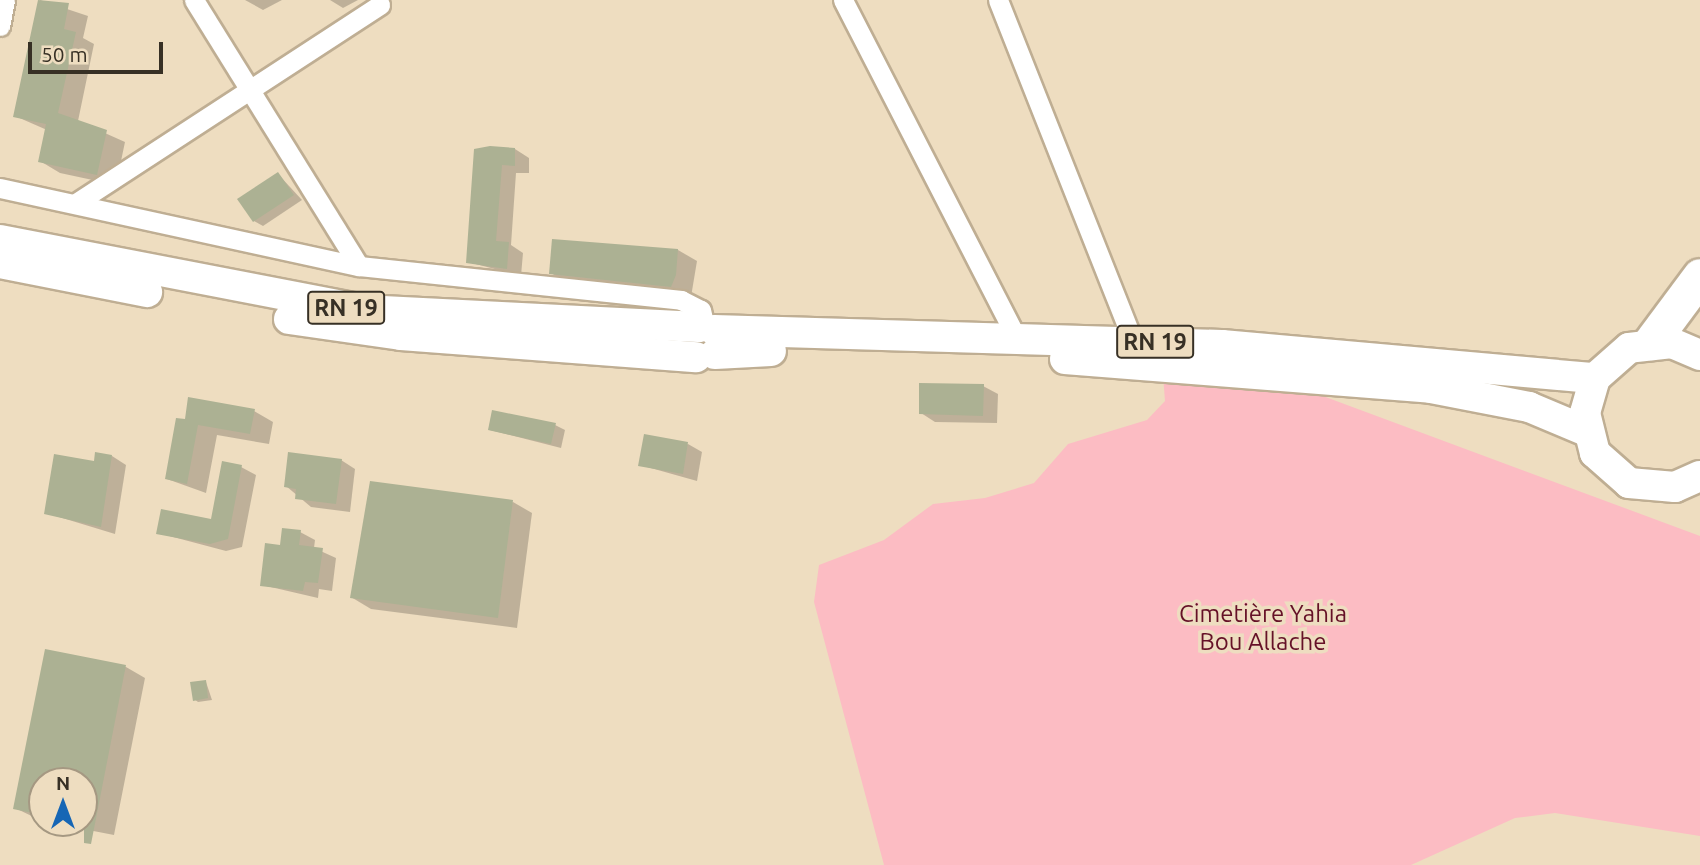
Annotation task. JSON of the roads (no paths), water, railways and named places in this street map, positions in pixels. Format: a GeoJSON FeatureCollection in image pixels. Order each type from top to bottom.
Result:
{"type":"FeatureCollection","features":[{"type":"Feature","properties":{"kind":"highway"},"geometry":{"type":"LineString","coordinates":[[1651,342],[1700,276]]}},
{"type":"Feature","properties":{"kind":"main road","name":"RN 19"},"geometry":{"type":"LineString","coordinates":[[0,240],[363,310],[706,339],[1132,341],[1595,378]]}},
{"type":"Feature","properties":{"kind":"main road","name":"RN 19"},"geometry":{"type":"LineString","coordinates":[[0,262],[331,327],[706,339],[1065,359],[1383,382],[1529,407],[1586,431]]}},
{"type":"Feature","properties":{"kind":"main road"},"geometry":{"type":"LineString","coordinates":[[1699,478],[1652,489],[1629,483],[1595,453],[1586,431],[1595,378],[1619,354],[1651,342],[1700,355]]}},
{"type":"Feature","properties":{"kind":"street"},"geometry":{"type":"LineString","coordinates":[[0,26],[5,0]]}},
{"type":"Feature","properties":{"kind":"street"},"geometry":{"type":"LineString","coordinates":[[194,0],[359,266]]}},
{"type":"Feature","properties":{"kind":"street"},"geometry":{"type":"LineString","coordinates":[[843,0],[1017,339]]}},
{"type":"Feature","properties":{"kind":"street"},"geometry":{"type":"LineString","coordinates":[[998,0],[1132,341]]}},
{"type":"Feature","properties":{"kind":"street"},"geometry":{"type":"LineString","coordinates":[[76,203],[250,87],[380,5]]}},
{"type":"Feature","properties":{"kind":"street"},"geometry":{"type":"LineString","coordinates":[[0,188],[359,266],[681,300],[701,310],[706,339]]}},
{"type":"Feature","properties":{"kind":"park label","name":"Cimetière Yahia Bou Allache"},"geometry":{"type":"Point","coordinates":[1263,628]}}]}
